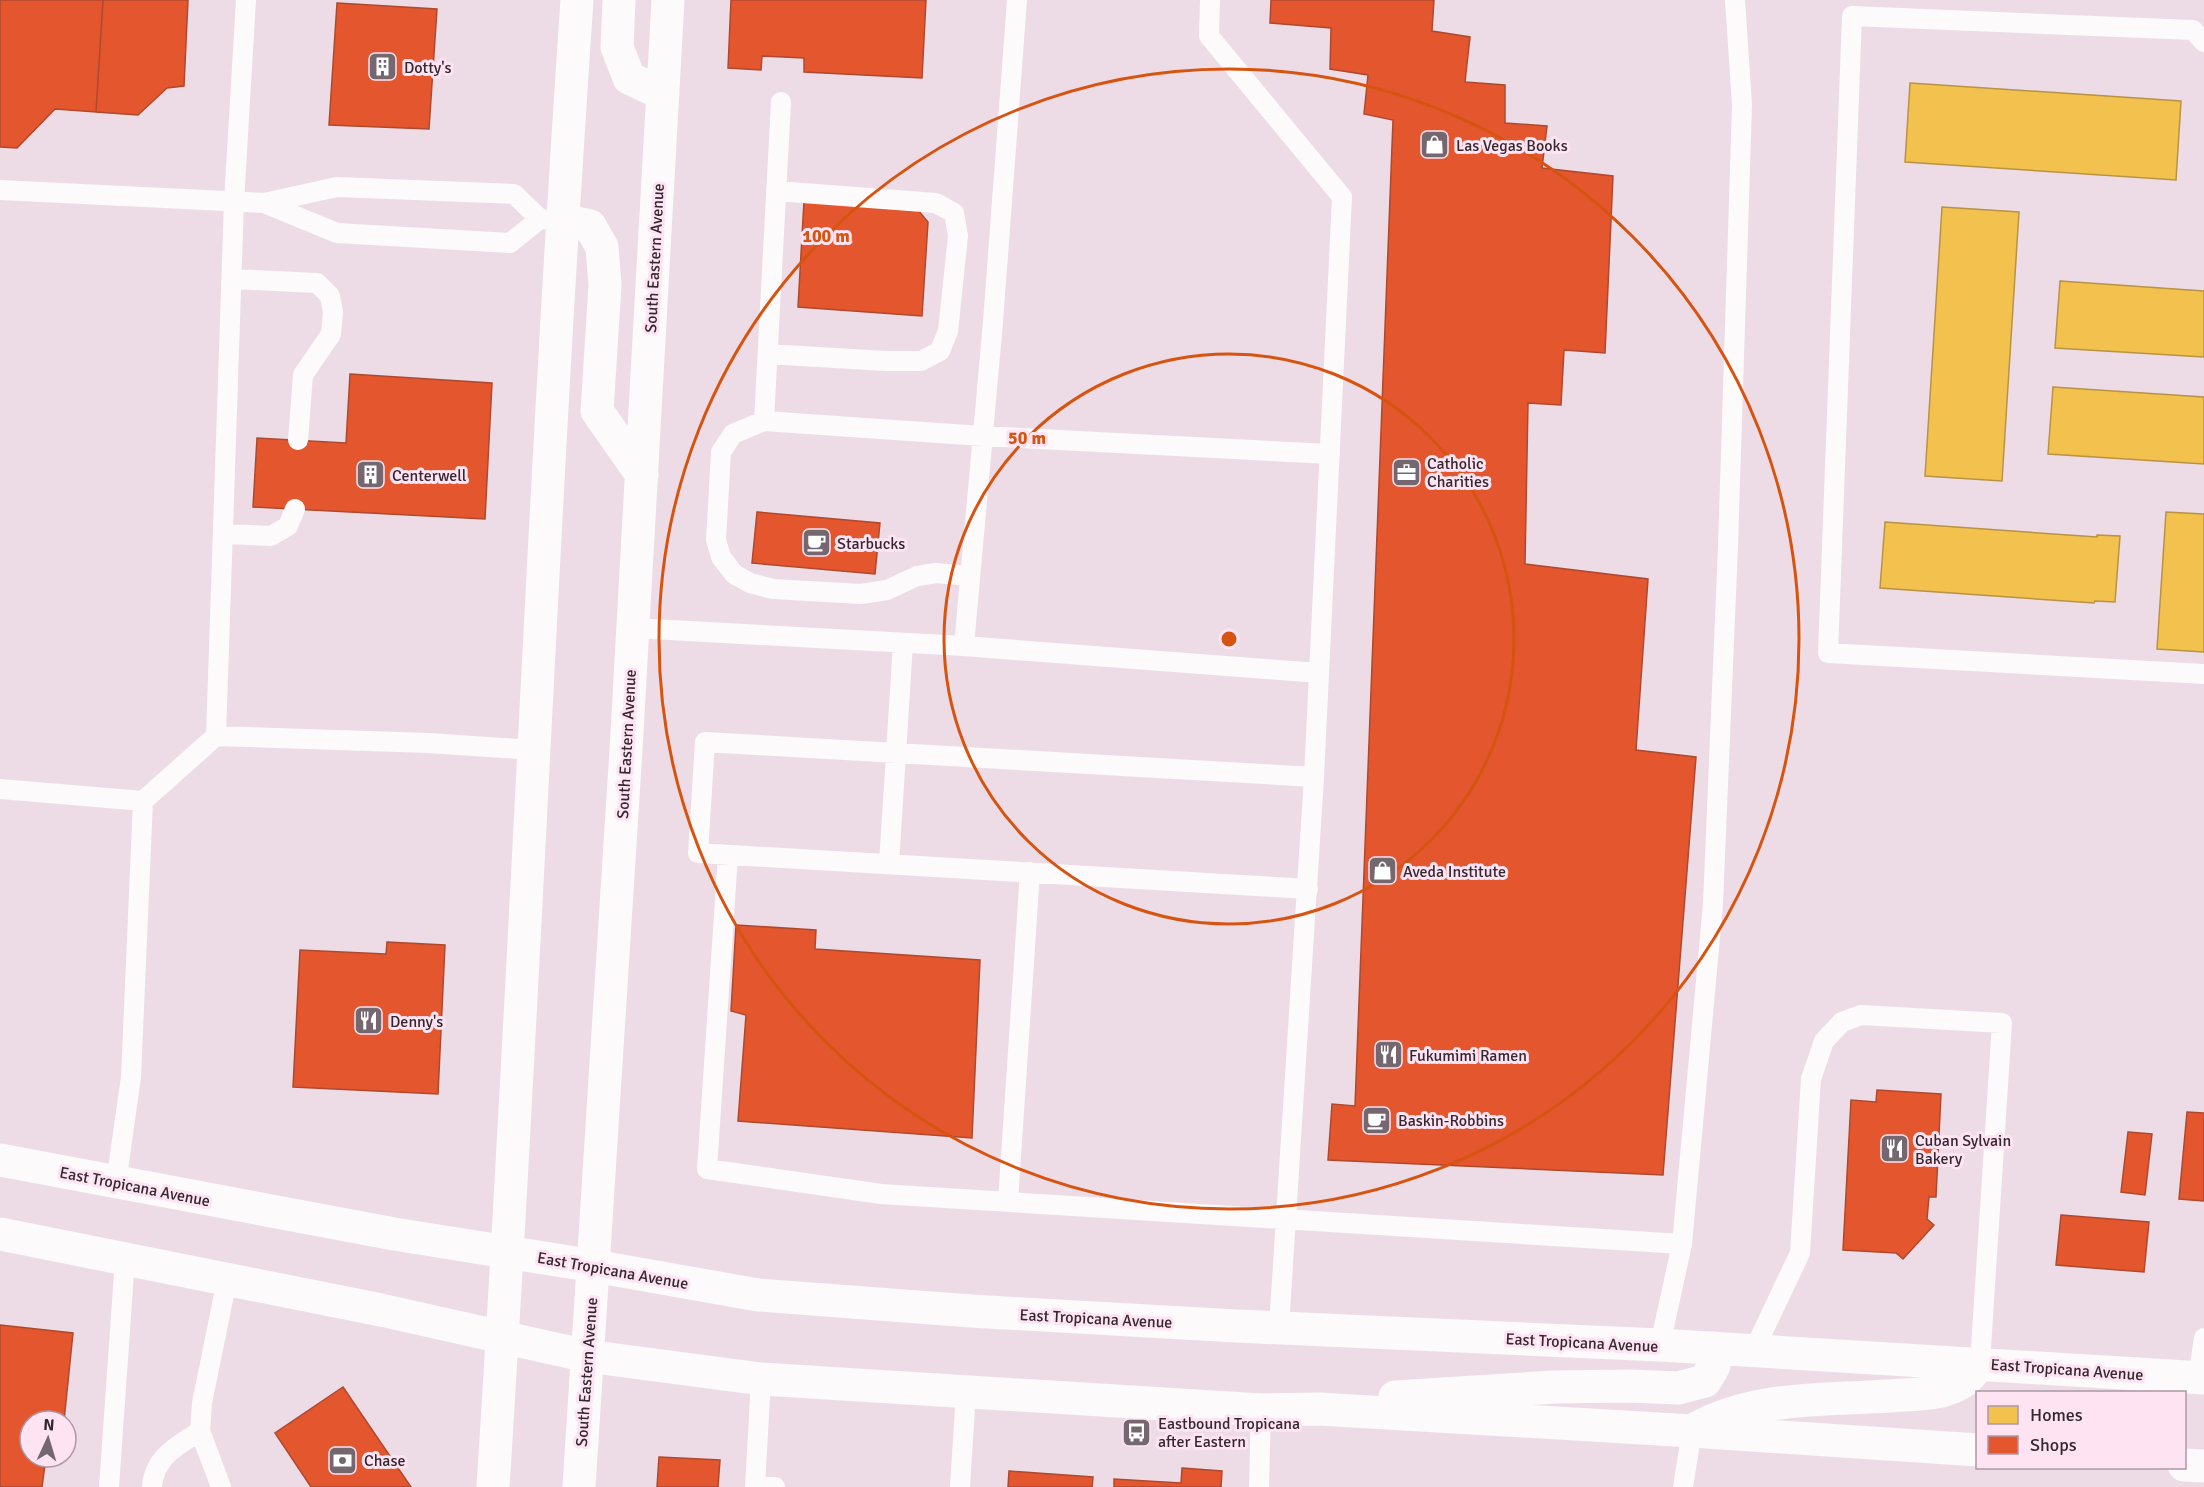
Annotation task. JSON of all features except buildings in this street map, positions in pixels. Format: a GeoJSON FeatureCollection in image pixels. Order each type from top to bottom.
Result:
{"type":"FeatureCollection","features":[{"type":"Feature","properties":{"kind":"main road"},"geometry":{"type":"LineString","coordinates":[[493,1487],[508,1252],[533,750],[551,220],[576,0]]}},
{"type":"Feature","properties":{"kind":"main road"},"geometry":{"type":"LineString","coordinates":[[619,0],[617,47],[629,78],[663,94]]}},
{"type":"Feature","properties":{"kind":"main road","name":"South Eastern Avenue"},"geometry":{"type":"LineString","coordinates":[[579,1487],[633,628],[668,0]]}},
{"type":"Feature","properties":{"kind":"main road"},"geometry":{"type":"LineString","coordinates":[[551,220],[590,226],[602,247],[605,285],[597,411],[642,475]]}},
{"type":"Feature","properties":{"kind":"main road","name":"East Tropicana Avenue"},"geometry":{"type":"LineString","coordinates":[[0,1160],[394,1234],[758,1295],[960,1310],[1754,1350],[2201,1378]]}},
{"type":"Feature","properties":{"kind":"main road"},"geometry":{"type":"LineString","coordinates":[[0,1234],[587,1356],[761,1379],[1261,1410],[1319,1410],[1692,1431],[1976,1450]]}},
{"type":"Feature","properties":{"kind":"main road"},"geometry":{"type":"LineString","coordinates":[[1319,1410],[1388,1397],[1470,1391],[1629,1386],[1678,1388],[1705,1381],[1714,1366],[1713,1348]]}},
{"type":"Feature","properties":{"kind":"main road"},"geometry":{"type":"LineString","coordinates":[[1692,1431],[1716,1417],[1750,1407],[1817,1399],[1939,1393],[1963,1383],[1980,1363]]}},
{"type":"Feature","properties":{"kind":"main road"},"geometry":{"type":"LineString","coordinates":[[2186,1464],[2204,1466]]}},
{"type":"Feature","properties":{"kind":"lane"},"geometry":{"type":"LineString","coordinates":[[216,736],[234,201],[246,0]]}},
{"type":"Feature","properties":{"kind":"lane"},"geometry":{"type":"LineString","coordinates":[[964,646],[993,322],[1017,0]]}},
{"type":"Feature","properties":{"kind":"lane"},"geometry":{"type":"LineString","coordinates":[[1210,0],[1209,36],[1342,196],[1308,889],[1279,1327]]}},
{"type":"Feature","properties":{"kind":"lane"},"geometry":{"type":"LineString","coordinates":[[1660,1345],[1682,1244],[1713,904],[1742,105],[1735,0]]}},
{"type":"Feature","properties":{"kind":"lane"},"geometry":{"type":"LineString","coordinates":[[2204,42],[2193,30],[1853,8],[1827,653],[2204,674]]}},
{"type":"Feature","properties":{"kind":"lane"},"geometry":{"type":"LineString","coordinates":[[764,421],[780,102]]}},
{"type":"Feature","properties":{"kind":"lane"},"geometry":{"type":"LineString","coordinates":[[0,190],[264,203],[337,187],[514,194],[551,220],[510,243],[338,233],[264,203]]}},
{"type":"Feature","properties":{"kind":"lane"},"geometry":{"type":"LineString","coordinates":[[768,354],[921,361],[940,351],[948,331],[958,236],[954,213],[936,203],[776,191]]}},
{"type":"Feature","properties":{"kind":"lane"},"geometry":{"type":"LineString","coordinates":[[232,279],[318,284],[330,296],[333,312],[331,334],[303,375],[298,440]]}},
{"type":"Feature","properties":{"kind":"lane"},"geometry":{"type":"LineString","coordinates":[[970,576],[936,573],[917,576],[887,590],[861,594],[773,589],[750,583],[734,574],[721,557],[716,540],[721,452],[733,434],[764,421],[982,436],[1330,454]]}},
{"type":"Feature","properties":{"kind":"lane"},"geometry":{"type":"LineString","coordinates":[[224,534],[271,536],[288,526],[294,509]]}},
{"type":"Feature","properties":{"kind":"lane"},"geometry":{"type":"LineString","coordinates":[[633,628],[964,646],[1319,673]]}},
{"type":"Feature","properties":{"kind":"lane"},"geometry":{"type":"LineString","coordinates":[[889,864],[903,643]]}},
{"type":"Feature","properties":{"kind":"lane"},"geometry":{"type":"LineString","coordinates":[[116,1183],[131,1077],[143,801],[216,736],[428,743],[533,750]]}},
{"type":"Feature","properties":{"kind":"lane"},"geometry":{"type":"LineString","coordinates":[[1308,889],[698,853],[705,742],[1314,777]]}},
{"type":"Feature","properties":{"kind":"lane"},"geometry":{"type":"LineString","coordinates":[[0,789],[143,801]]}},
{"type":"Feature","properties":{"kind":"lane"},"geometry":{"type":"LineString","coordinates":[[728,855],[707,1169],[881,1194],[1682,1244]]}},
{"type":"Feature","properties":{"kind":"lane"},"geometry":{"type":"LineString","coordinates":[[1008,1201],[1030,872]]}},
{"type":"Feature","properties":{"kind":"lane"},"geometry":{"type":"LineString","coordinates":[[1754,1350],[1800,1253],[1811,1078],[1824,1041],[1842,1022],[1861,1015],[2002,1023],[1980,1363]]}},
{"type":"Feature","properties":{"kind":"lane"},"geometry":{"type":"LineString","coordinates":[[109,1487],[125,1259]]}},
{"type":"Feature","properties":{"kind":"lane"},"geometry":{"type":"LineString","coordinates":[[221,1487],[200,1431],[202,1403],[227,1280]]}},
{"type":"Feature","properties":{"kind":"lane"},"geometry":{"type":"LineString","coordinates":[[2201,1378],[2204,1338]]}},
{"type":"Feature","properties":{"kind":"lane"},"geometry":{"type":"LineString","coordinates":[[761,1379],[755,1486],[775,1487]]}},
{"type":"Feature","properties":{"kind":"lane"},"geometry":{"type":"LineString","coordinates":[[960,1487],[966,1392]]}},
{"type":"Feature","properties":{"kind":"lane"},"geometry":{"type":"LineString","coordinates":[[1260,1487],[1261,1410]]}},
{"type":"Feature","properties":{"kind":"lane"},"geometry":{"type":"LineString","coordinates":[[152,1487],[156,1470],[167,1453],[200,1431]]}},
{"type":"Feature","properties":{"kind":"lane"},"geometry":{"type":"LineString","coordinates":[[1683,1487],[1692,1431]]}},
{"type":"Feature","properties":{"kind":"place","name":"Dotty's"},"geometry":{"type":"Point","coordinates":[383,67]}},
{"type":"Feature","properties":{"kind":"place","name":"Las Vegas Books"},"geometry":{"type":"Point","coordinates":[1435,145]}},
{"type":"Feature","properties":{"kind":"place","name":"Catholic Charities"},"geometry":{"type":"Point","coordinates":[1406,472]}},
{"type":"Feature","properties":{"kind":"place","name":"Centerwell"},"geometry":{"type":"Point","coordinates":[371,475]}},
{"type":"Feature","properties":{"kind":"place","name":"Starbucks"},"geometry":{"type":"Point","coordinates":[816,543]}},
{"type":"Feature","properties":{"kind":"place","name":"Aveda Institute"},"geometry":{"type":"Point","coordinates":[1382,871]}},
{"type":"Feature","properties":{"kind":"place","name":"Denny's"},"geometry":{"type":"Point","coordinates":[369,1021]}},
{"type":"Feature","properties":{"kind":"place","name":"Fukumimi Ramen"},"geometry":{"type":"Point","coordinates":[1388,1055]}},
{"type":"Feature","properties":{"kind":"place","name":"Baskin-Robbins"},"geometry":{"type":"Point","coordinates":[1377,1120]}},
{"type":"Feature","properties":{"kind":"place","name":"Cuban Sylvain Bakery"},"geometry":{"type":"Point","coordinates":[1894,1149]}},
{"type":"Feature","properties":{"kind":"place","name":"Eastbound Tropicana after Eastern"},"geometry":{"type":"Point","coordinates":[1137,1432]}},
{"type":"Feature","properties":{"kind":"place","name":"Chase"},"geometry":{"type":"Point","coordinates":[343,1460]}}]}
